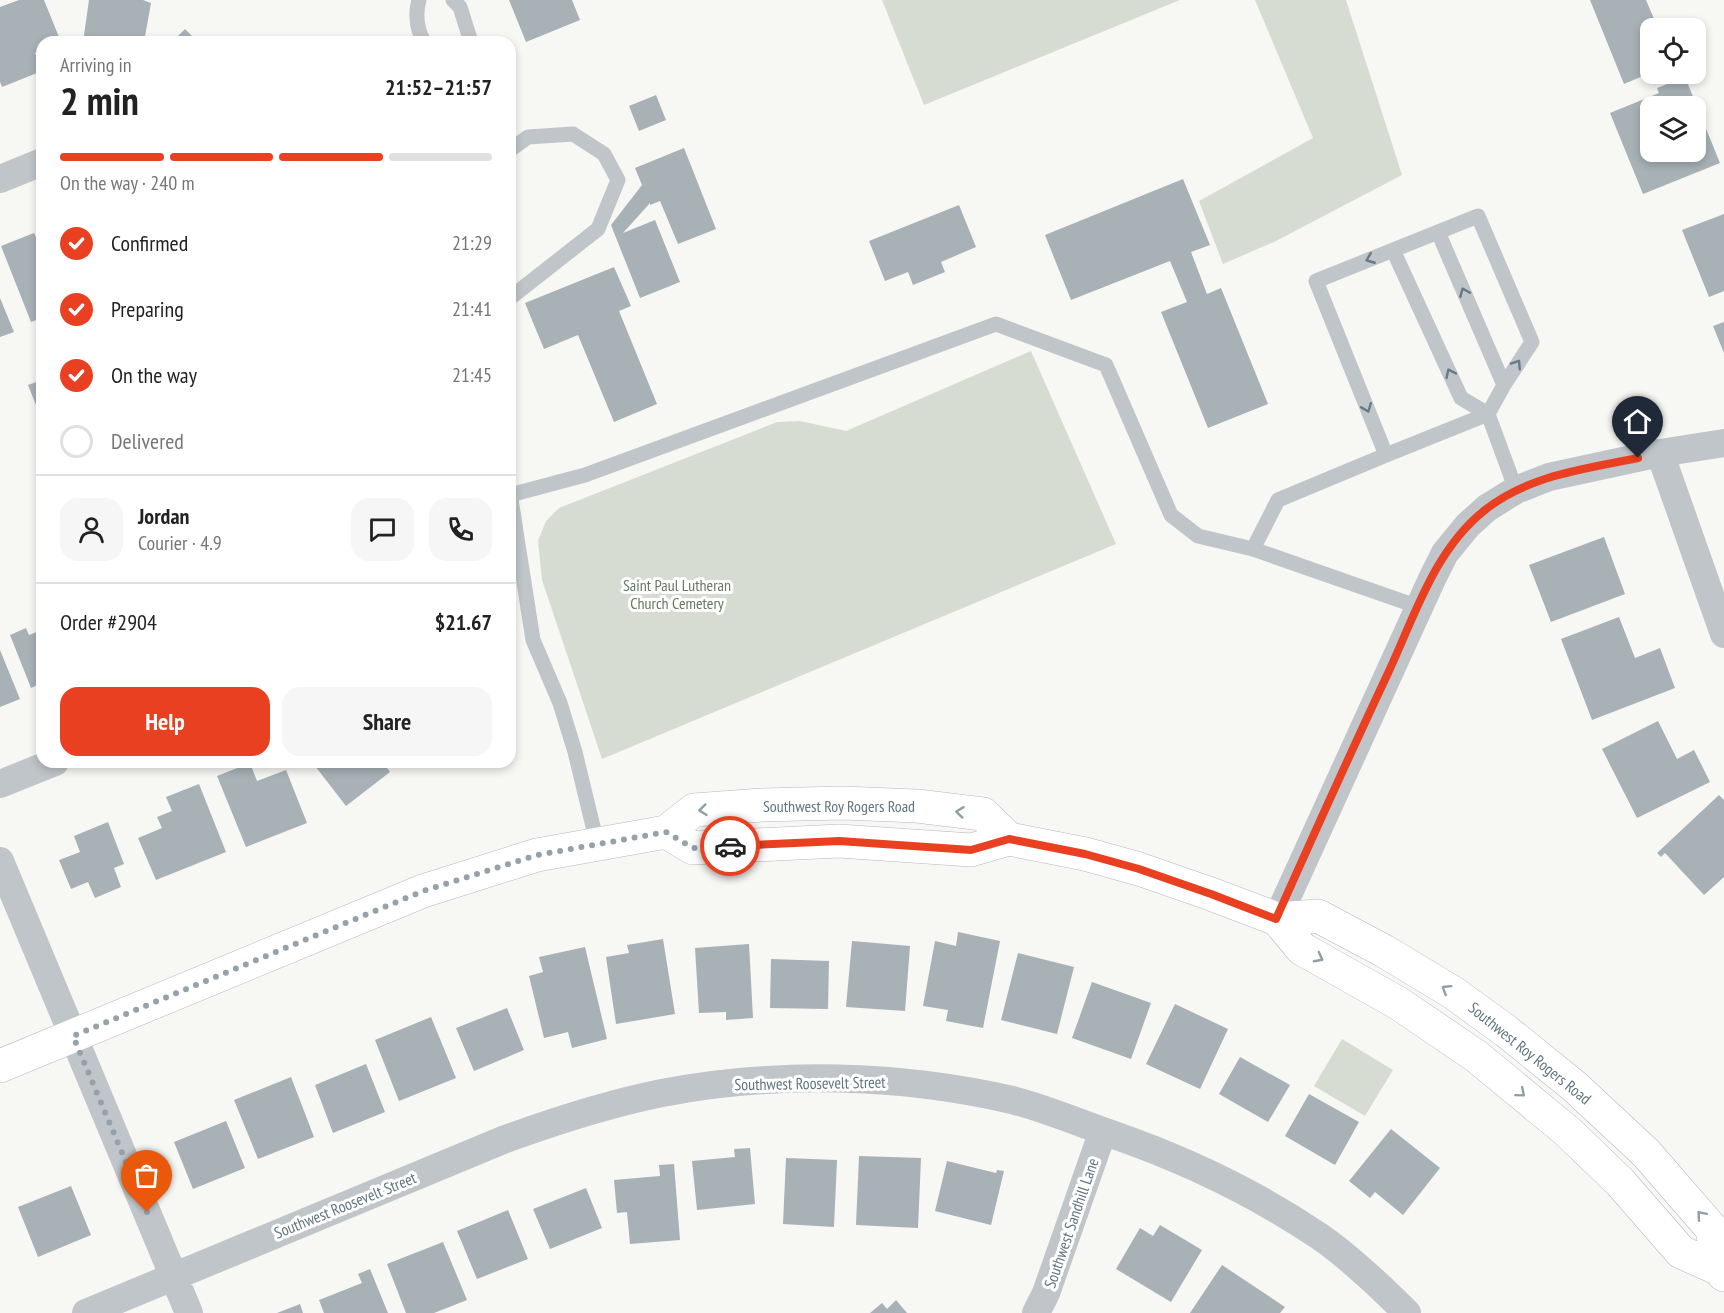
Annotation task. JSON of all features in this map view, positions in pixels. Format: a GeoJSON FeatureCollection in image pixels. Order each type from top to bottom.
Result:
{"type":"FeatureCollection","features":[{"type":"Feature","properties":{"kind":"main road","name":"Southwest Roy Rogers Road"},"geometry":{"type":"LineString","coordinates":[[0,1066],[423,891],[537,855],[666,832],[694,810],[842,803],[917,806],[983,814],[1009,839],[1085,854],[1139,869],[1276,919],[1302,949],[1398,1003],[1476,1056],[1567,1131],[1620,1182],[1681,1252],[1722,1272]]}},
{"type":"Feature","properties":{"kind":"street"},"geometry":{"type":"LineString","coordinates":[[0,179],[36,164]]}},
{"type":"Feature","properties":{"kind":"street"},"geometry":{"type":"LineString","coordinates":[[1276,919],[1445,553],[1468,525],[1487,508],[1516,490],[1549,477],[1660,453],[1724,443]]}},
{"type":"Feature","properties":{"kind":"street"},"geometry":{"type":"LineString","coordinates":[[1660,453],[1724,634]]}},
{"type":"Feature","properties":{"kind":"street"},"geometry":{"type":"LineString","coordinates":[[0,784],[40,768]]}},
{"type":"Feature","properties":{"kind":"street"},"geometry":{"type":"LineString","coordinates":[[0,861],[189,1313]]}},
{"type":"Feature","properties":{"kind":"street","name":"Southwest Roosevelt Street"},"geometry":{"type":"LineString","coordinates":[[86,1313],[503,1140],[569,1116],[662,1093],[752,1082],[851,1079],[897,1082],[972,1092],[1015,1101],[1200,1168],[1320,1237],[1386,1292],[1407,1313]]}},
{"type":"Feature","properties":{"kind":"street","name":"Southwest Sandhill Lane"},"geometry":{"type":"LineString","coordinates":[[1036,1313],[1046,1293],[1103,1131]]}},
{"type":"Feature","properties":{"kind":"lane"},"geometry":{"type":"LineString","coordinates":[[419,0],[416,11],[421,36]]}},
{"type":"Feature","properties":{"kind":"lane"},"geometry":{"type":"LineString","coordinates":[[453,0],[460,7],[469,36]]}},
{"type":"Feature","properties":{"kind":"lane"},"geometry":{"type":"LineString","coordinates":[[516,146],[528,137],[573,134],[604,154],[618,180],[598,229],[516,293]]}},
{"type":"Feature","properties":{"kind":"lane"},"geometry":{"type":"LineString","coordinates":[[1253,549],[1278,501],[1386,454],[1488,414],[1532,342],[1478,216],[1316,281],[1386,454]]}},
{"type":"Feature","properties":{"kind":"lane"},"geometry":{"type":"LineString","coordinates":[[1438,232],[1504,385]]}},
{"type":"Feature","properties":{"kind":"lane"},"geometry":{"type":"LineString","coordinates":[[1393,250],[1461,398],[1488,414],[1516,490]]}},
{"type":"Feature","properties":{"kind":"lane"},"geometry":{"type":"LineString","coordinates":[[516,492],[585,475],[996,324],[1106,365],[1171,515],[1198,536],[1253,549],[1419,607]]}},
{"type":"Feature","properties":{"kind":"lane"},"geometry":{"type":"LineString","coordinates":[[516,532],[533,640],[560,703],[575,752],[597,843]]}},
{"type":"Feature","properties":{"kind":"green space"},"geometry":{"type":"Polygon","coordinates":[[[882,0],[1180,0],[924,105],[882,0]]]}},
{"type":"Feature","properties":{"kind":"green space"},"geometry":{"type":"Polygon","coordinates":[[[1255,0],[1346,0],[1402,175],[1274,242],[1223,264],[1199,201],[1313,138],[1255,0]]]}},
{"type":"Feature","properties":{"kind":"green space","name":"Saint Paul Lutheran Church Cemetery"},"geometry":{"type":"Polygon","coordinates":[[[1031,351],[1116,544],[602,759],[542,580],[538,541],[546,521],[559,508],[777,422],[800,421],[846,431],[1031,351]]]}},
{"type":"Feature","properties":{"kind":"green space"},"geometry":{"type":"Polygon","coordinates":[[[1342,1039],[1393,1070],[1365,1116],[1314,1086],[1342,1039]]]}},
{"type":"Feature","properties":{"kind":"building"},"geometry":{"type":"Polygon","coordinates":[[[19,0],[44,0],[59,36],[36,36],[36,73],[2,87],[0,82],[0,7],[19,0]]]}},
{"type":"Feature","properties":{"kind":"building"},"geometry":{"type":"Polygon","coordinates":[[[89,0],[143,0],[151,3],[145,36],[84,36],[89,0]]]}},
{"type":"Feature","properties":{"kind":"building"},"geometry":{"type":"Polygon","coordinates":[[[509,0],[572,0],[580,20],[526,42],[509,0]]]}},
{"type":"Feature","properties":{"kind":"building"},"geometry":{"type":"Polygon","coordinates":[[[1590,0],[1646,0],[1654,18],[1640,18],[1640,77],[1624,84],[1590,0]]]}},
{"type":"Feature","properties":{"kind":"building"},"geometry":{"type":"Polygon","coordinates":[[[185,29],[192,36],[178,36],[185,29]]]}},
{"type":"Feature","properties":{"kind":"building"},"geometry":{"type":"Polygon","coordinates":[[[1667,84],[1688,84],[1693,96],[1652,96],[1659,93],[1657,88],[1667,84]]]}},
{"type":"Feature","properties":{"kind":"building"},"geometry":{"type":"Polygon","coordinates":[[[656,95],[666,120],[639,131],[629,106],[656,95]]]}},
{"type":"Feature","properties":{"kind":"building"},"geometry":{"type":"Polygon","coordinates":[[[1640,101],[1640,162],[1706,162],[1706,129],[1720,163],[1643,194],[1610,113],[1640,101]]]}},
{"type":"Feature","properties":{"kind":"building"},"geometry":{"type":"Polygon","coordinates":[[[684,148],[716,229],[678,244],[660,201],[650,205],[650,203],[623,233],[655,220],[680,282],[640,298],[611,225],[642,185],[635,168],[684,148]]]}},
{"type":"Feature","properties":{"kind":"building"},"geometry":{"type":"Polygon","coordinates":[[[1183,179],[1210,245],[1191,252],[1207,294],[1221,288],[1268,404],[1208,428],[1161,312],[1187,302],[1170,261],[1071,300],[1045,235],[1183,179]]]}},
{"type":"Feature","properties":{"kind":"building"},"geometry":{"type":"Polygon","coordinates":[[[959,205],[976,247],[941,262],[945,272],[913,285],[908,272],[885,281],[869,241],[959,205]]]}},
{"type":"Feature","properties":{"kind":"building"},"geometry":{"type":"Polygon","coordinates":[[[1724,214],[1724,291],[1709,297],[1682,230],[1724,214]]]}},
{"type":"Feature","properties":{"kind":"building"},"geometry":{"type":"Polygon","coordinates":[[[34,233],[36,237],[36,320],[31,322],[1,246],[34,233]]]}},
{"type":"Feature","properties":{"kind":"building"},"geometry":{"type":"Polygon","coordinates":[[[614,267],[631,306],[619,311],[657,404],[614,422],[578,335],[544,349],[525,303],[614,267]]]}},
{"type":"Feature","properties":{"kind":"building"},"geometry":{"type":"Polygon","coordinates":[[[0,298],[14,332],[0,337],[0,298]]]}},
{"type":"Feature","properties":{"kind":"building"},"geometry":{"type":"Polygon","coordinates":[[[1724,322],[1724,353],[1713,326],[1724,322]]]}},
{"type":"Feature","properties":{"kind":"building"},"geometry":{"type":"Polygon","coordinates":[[[36,382],[36,405],[28,385],[36,382]]]}},
{"type":"Feature","properties":{"kind":"building"},"geometry":{"type":"Polygon","coordinates":[[[1604,537],[1625,594],[1551,622],[1529,565],[1604,537]]]}},
{"type":"Feature","properties":{"kind":"building"},"geometry":{"type":"Polygon","coordinates":[[[1619,617],[1635,658],[1660,648],[1675,688],[1592,720],[1561,639],[1619,617]]]}},
{"type":"Feature","properties":{"kind":"building"},"geometry":{"type":"Polygon","coordinates":[[[26,628],[29,635],[36,632],[36,686],[31,688],[10,635],[26,628]]]}},
{"type":"Feature","properties":{"kind":"building"},"geometry":{"type":"Polygon","coordinates":[[[0,650],[20,699],[0,707],[0,650]]]}},
{"type":"Feature","properties":{"kind":"building"},"geometry":{"type":"Polygon","coordinates":[[[1658,721],[1677,759],[1694,750],[1710,782],[1637,818],[1602,749],[1658,721]]]}},
{"type":"Feature","properties":{"kind":"building"},"geometry":{"type":"Polygon","coordinates":[[[237,768],[252,768],[257,781],[286,770],[307,823],[246,847],[217,776],[237,768]]]}},
{"type":"Feature","properties":{"kind":"building"},"geometry":{"type":"Polygon","coordinates":[[[317,768],[387,768],[390,772],[346,806],[317,768]]]}},
{"type":"Feature","properties":{"kind":"building"},"geometry":{"type":"Polygon","coordinates":[[[199,784],[226,852],[156,880],[138,838],[162,828],[157,817],[172,811],[166,797],[199,784]]]}},
{"type":"Feature","properties":{"kind":"building"},"geometry":{"type":"Polygon","coordinates":[[[1719,795],[1724,800],[1724,877],[1704,895],[1665,853],[1661,857],[1657,853],[1719,795]]]}},
{"type":"Feature","properties":{"kind":"building"},"geometry":{"type":"Polygon","coordinates":[[[108,822],[124,864],[114,868],[121,887],[95,898],[88,882],[71,889],[59,860],[80,852],[74,836],[108,822]]]}},
{"type":"Feature","properties":{"kind":"building"},"geometry":{"type":"Polygon","coordinates":[[[958,932],[1000,941],[983,1028],[946,1021],[948,1010],[923,1006],[935,941],[956,946],[958,932]]]}},
{"type":"Feature","properties":{"kind":"building"},"geometry":{"type":"Polygon","coordinates":[[[663,939],[675,1014],[616,1024],[606,957],[629,953],[627,945],[663,939]]]}},
{"type":"Feature","properties":{"kind":"building"},"geometry":{"type":"Polygon","coordinates":[[[852,941],[910,946],[905,1011],[846,1007],[852,941]]]}},
{"type":"Feature","properties":{"kind":"building"},"geometry":{"type":"Polygon","coordinates":[[[749,944],[753,1018],[726,1020],[726,1012],[699,1013],[695,948],[749,944]]]}},
{"type":"Feature","properties":{"kind":"building"},"geometry":{"type":"Polygon","coordinates":[[[585,947],[607,1039],[572,1048],[568,1032],[544,1038],[529,976],[543,972],[539,957],[585,947]]]}},
{"type":"Feature","properties":{"kind":"building"},"geometry":{"type":"Polygon","coordinates":[[[1018,953],[1074,967],[1057,1034],[1001,1020],[1018,953]]]}},
{"type":"Feature","properties":{"kind":"building"},"geometry":{"type":"Polygon","coordinates":[[[771,959],[829,961],[828,1009],[770,1008],[771,959]]]}},
{"type":"Feature","properties":{"kind":"building"},"geometry":{"type":"Polygon","coordinates":[[[1092,982],[1151,1003],[1131,1059],[1072,1038],[1092,982]]]}},
{"type":"Feature","properties":{"kind":"building"},"geometry":{"type":"Polygon","coordinates":[[[1175,1004],[1228,1029],[1200,1089],[1146,1064],[1175,1004]]]}},
{"type":"Feature","properties":{"kind":"building"},"geometry":{"type":"Polygon","coordinates":[[[507,1008],[524,1050],[474,1071],[456,1028],[507,1008]]]}},
{"type":"Feature","properties":{"kind":"building"},"geometry":{"type":"Polygon","coordinates":[[[431,1017],[456,1078],[399,1101],[375,1040],[431,1017]]]}},
{"type":"Feature","properties":{"kind":"building"},"geometry":{"type":"Polygon","coordinates":[[[1240,1057],[1290,1085],[1268,1122],[1219,1094],[1240,1057]]]}},
{"type":"Feature","properties":{"kind":"building"},"geometry":{"type":"Polygon","coordinates":[[[366,1064],[385,1112],[333,1133],[315,1085],[366,1064]]]}},
{"type":"Feature","properties":{"kind":"building"},"geometry":{"type":"Polygon","coordinates":[[[291,1077],[314,1137],[258,1159],[234,1100],[291,1077]]]}},
{"type":"Feature","properties":{"kind":"building"},"geometry":{"type":"Polygon","coordinates":[[[1309,1094],[1359,1122],[1335,1165],[1285,1136],[1309,1094]]]}},
{"type":"Feature","properties":{"kind":"building"},"geometry":{"type":"Polygon","coordinates":[[[226,1121],[245,1168],[193,1189],[174,1142],[226,1121]]]}},
{"type":"Feature","properties":{"kind":"building"},"geometry":{"type":"Polygon","coordinates":[[[1391,1129],[1440,1168],[1403,1215],[1375,1192],[1370,1198],[1349,1181],[1391,1129]]]}},
{"type":"Feature","properties":{"kind":"building"},"geometry":{"type":"Polygon","coordinates":[[[750,1148],[755,1204],[697,1210],[692,1161],[735,1157],[734,1149],[750,1148]]]}},
{"type":"Feature","properties":{"kind":"building"},"geometry":{"type":"Polygon","coordinates":[[[859,1156],[921,1158],[918,1228],[856,1225],[859,1156]]]}},
{"type":"Feature","properties":{"kind":"building"},"geometry":{"type":"Polygon","coordinates":[[[786,1158],[837,1160],[834,1227],[783,1224],[786,1158]]]}},
{"type":"Feature","properties":{"kind":"building"},"geometry":{"type":"Polygon","coordinates":[[[947,1161],[996,1173],[997,1170],[1004,1171],[991,1225],[935,1211],[947,1161]]]}},
{"type":"Feature","properties":{"kind":"building"},"geometry":{"type":"Polygon","coordinates":[[[674,1164],[680,1240],[630,1244],[627,1212],[617,1213],[614,1180],[660,1176],[659,1165],[674,1164]]]}},
{"type":"Feature","properties":{"kind":"building"},"geometry":{"type":"Polygon","coordinates":[[[71,1186],[91,1235],[38,1257],[18,1207],[71,1186]]]}},
{"type":"Feature","properties":{"kind":"building"},"geometry":{"type":"Polygon","coordinates":[[[586,1188],[602,1228],[550,1249],[533,1209],[586,1188]]]}},
{"type":"Feature","properties":{"kind":"building"},"geometry":{"type":"Polygon","coordinates":[[[508,1210],[528,1259],[477,1279],[457,1231],[508,1210]]]}},
{"type":"Feature","properties":{"kind":"building"},"geometry":{"type":"Polygon","coordinates":[[[1160,1225],[1202,1250],[1171,1302],[1116,1269],[1140,1228],[1153,1236],[1160,1225]]]}},
{"type":"Feature","properties":{"kind":"building"},"geometry":{"type":"Polygon","coordinates":[[[443,1242],[467,1300],[434,1313],[406,1313],[387,1264],[443,1242]]]}},
{"type":"Feature","properties":{"kind":"building"},"geometry":{"type":"Polygon","coordinates":[[[1222,1265],[1285,1307],[1280,1313],[1190,1313],[1222,1265]]]}},
{"type":"Feature","properties":{"kind":"building"},"geometry":{"type":"Polygon","coordinates":[[[370,1269],[388,1313],[324,1313],[319,1300],[362,1283],[358,1274],[370,1269]]]}},
{"type":"Feature","properties":{"kind":"building"},"geometry":{"type":"Polygon","coordinates":[[[896,1300],[907,1313],[870,1313],[882,1303],[887,1309],[896,1300]]]}},
{"type":"Feature","properties":{"kind":"building"},"geometry":{"type":"Polygon","coordinates":[[[300,1304],[303,1313],[277,1313],[300,1304]]]}},
{"type":"Feature","properties":{"kind":"way so far"},"geometry":{"type":"LineString","coordinates":[[147,1212],[73,1036],[423,891],[537,855],[666,832],[693,848],[730,846]]}},
{"type":"Feature","properties":{"kind":"route"},"geometry":{"type":"LineString","coordinates":[[730,846],[839,841],[971,850],[1009,839],[1085,854],[1139,869],[1276,919],[1366,719],[1450,546],[1487,508],[1516,490],[1549,477],[1638,458]]}}]}
